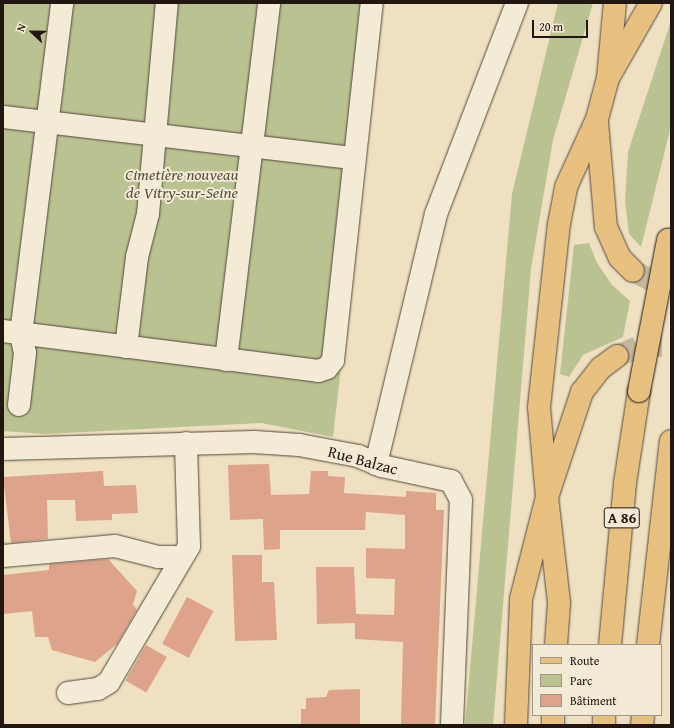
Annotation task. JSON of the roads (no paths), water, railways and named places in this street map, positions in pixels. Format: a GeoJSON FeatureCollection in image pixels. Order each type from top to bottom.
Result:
{"type":"FeatureCollection","features":[{"type":"Feature","properties":{"kind":"main road"},"geometry":{"type":"LineString","coordinates":[[556,644],[559,603],[539,407],[549,294],[566,187],[597,120],[608,78],[615,3]]}},
{"type":"Feature","properties":{"kind":"main road"},"geometry":{"type":"LineString","coordinates":[[608,78],[651,3]]}},
{"type":"Feature","properties":{"kind":"main road"},"geometry":{"type":"LineString","coordinates":[[597,120],[606,227],[620,258],[633,271]]}},
{"type":"Feature","properties":{"kind":"main road","name":"A 86"},"geometry":{"type":"LineString","coordinates":[[610,644],[625,483],[639,391],[669,233]]}},
{"type":"Feature","properties":{"kind":"main road"},"geometry":{"type":"LineString","coordinates":[[516,725],[521,599],[547,496],[582,392],[601,368],[617,356]]}},
{"type":"Feature","properties":{"kind":"main road","name":"A 86"},"geometry":{"type":"LineString","coordinates":[[648,644],[671,441]]}},
{"type":"Feature","properties":{"kind":"street"},"geometry":{"type":"LineString","coordinates":[[19,405],[25,353],[12,332],[48,122],[62,3]]}},
{"type":"Feature","properties":{"kind":"street"},"geometry":{"type":"LineString","coordinates":[[126,347],[137,257],[148,214],[155,154],[152,135],[167,3]]}},
{"type":"Feature","properties":{"kind":"street"},"geometry":{"type":"LineString","coordinates":[[226,360],[269,3]]}},
{"type":"Feature","properties":{"kind":"street"},"geometry":{"type":"LineString","coordinates":[[12,332],[318,371],[328,368],[333,360],[372,3]]}},
{"type":"Feature","properties":{"kind":"street"},"geometry":{"type":"LineString","coordinates":[[376,464],[436,214],[517,3]]}},
{"type":"Feature","properties":{"kind":"street"},"geometry":{"type":"LineString","coordinates":[[3,117],[354,158]]}},
{"type":"Feature","properties":{"kind":"street"},"geometry":{"type":"LineString","coordinates":[[68,692],[98,689],[109,682],[189,546],[186,443]]}},
{"type":"Feature","properties":{"kind":"street","name":"Rue Balzac"},"geometry":{"type":"LineString","coordinates":[[3,449],[186,443],[299,445],[358,456],[376,464],[451,481],[461,500],[452,725]]}},
{"type":"Feature","properties":{"kind":"street"},"geometry":{"type":"LineString","coordinates":[[3,556],[115,546],[158,556],[182,557]]}},
{"type":"Feature","properties":{"kind":"tunnel"},"geometry":{"type":"LineString","coordinates":[[633,271],[671,290]]}},
{"type":"Feature","properties":{"kind":"tunnel"},"geometry":{"type":"LineString","coordinates":[[617,356],[640,346],[671,346]]}},
{"type":"Feature","properties":{"kind":"park label","name":"Cimetière nouveau de Vitry-sur-Seine"},"geometry":{"type":"Point","coordinates":[182,183]}}]}
